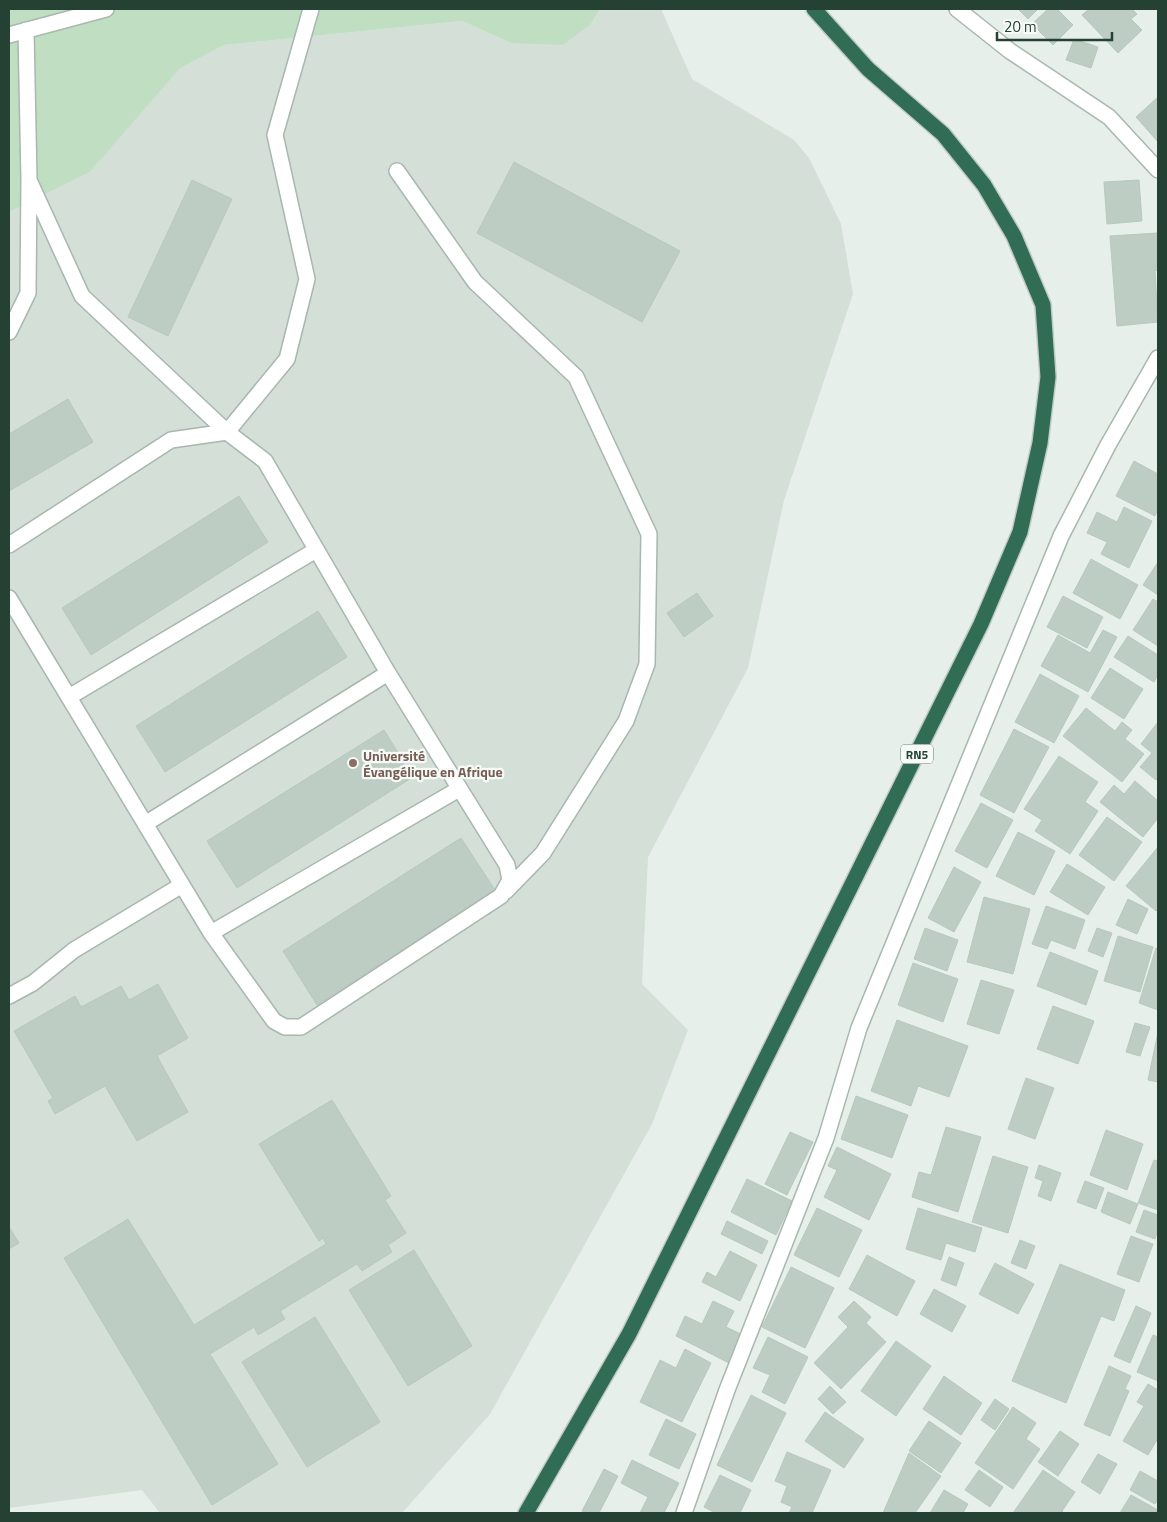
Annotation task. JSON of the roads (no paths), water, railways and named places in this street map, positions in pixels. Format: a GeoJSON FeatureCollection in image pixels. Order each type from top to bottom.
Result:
{"type":"FeatureCollection","features":[{"type":"Feature","properties":{"kind":"highway","name":"RN5"},"geometry":{"type":"LineString","coordinates":[[526,1513],[629,1334],[981,624],[1020,532],[1040,443],[1048,377],[1043,305],[1014,236],[984,185],[942,134],[868,69],[814,9]]}},
{"type":"Feature","properties":{"kind":"street"},"geometry":{"type":"LineString","coordinates":[[9,34],[106,9]]}},
{"type":"Feature","properties":{"kind":"street"},"geometry":{"type":"LineString","coordinates":[[9,545],[171,440],[228,432],[287,359],[307,279],[275,135],[311,9]]}},
{"type":"Feature","properties":{"kind":"street"},"geometry":{"type":"LineString","coordinates":[[957,9],[1010,51],[1109,117],[1158,170]]}},
{"type":"Feature","properties":{"kind":"street"},"geometry":{"type":"LineString","coordinates":[[9,332],[28,293],[29,180],[26,30]]}},
{"type":"Feature","properties":{"kind":"street"},"geometry":{"type":"LineString","coordinates":[[9,598],[212,933],[274,1021],[285,1027],[301,1027],[501,896],[543,853],[626,721],[647,664],[649,534],[576,377],[475,282],[397,171]]}},
{"type":"Feature","properties":{"kind":"street"},"geometry":{"type":"LineString","coordinates":[[29,180],[82,296],[228,432],[264,460],[388,674],[507,865],[510,880],[501,896]]}},
{"type":"Feature","properties":{"kind":"street"},"geometry":{"type":"LineString","coordinates":[[684,1513],[727,1390],[826,1138],[859,1028],[971,755],[1061,536],[1108,445],[1158,358]]}},
{"type":"Feature","properties":{"kind":"street"},"geometry":{"type":"LineString","coordinates":[[69,697],[316,550]]}},
{"type":"Feature","properties":{"kind":"street"},"geometry":{"type":"LineString","coordinates":[[145,824],[388,674]]}},
{"type":"Feature","properties":{"kind":"street"},"geometry":{"type":"LineString","coordinates":[[212,933],[459,789]]}},
{"type":"Feature","properties":{"kind":"street"},"geometry":{"type":"LineString","coordinates":[[9,996],[33,983],[74,950],[182,885]]}},
{"type":"Feature","properties":{"kind":"place","name":"Université Évangélique en Afrique"},"geometry":{"type":"Point","coordinates":[353,763]}}]}
